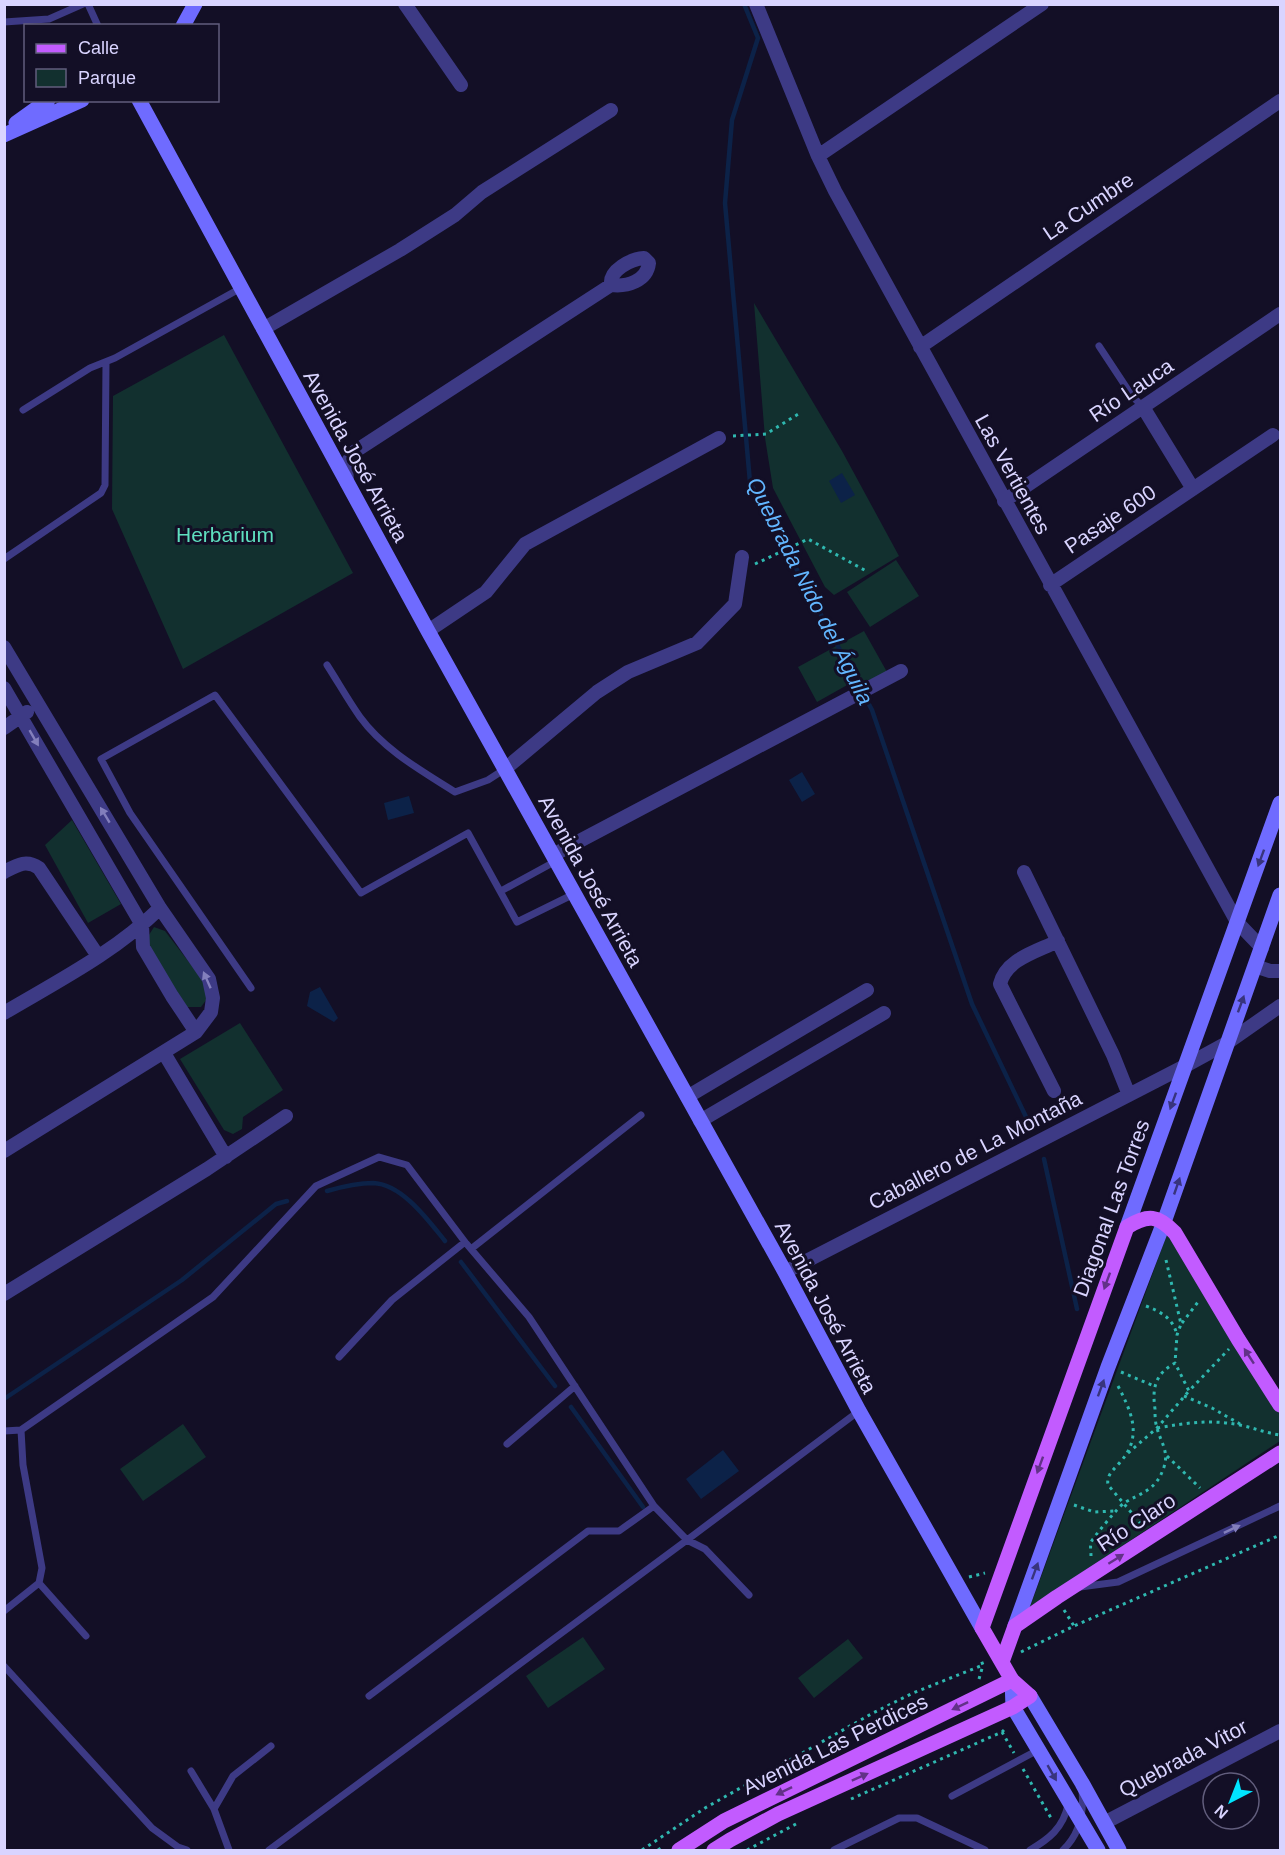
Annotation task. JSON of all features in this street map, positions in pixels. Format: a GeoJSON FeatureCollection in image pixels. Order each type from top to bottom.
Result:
{"type":"FeatureCollection","features":[{"type":"Feature","properties":{"kind":"main road"},"geometry":{"type":"LineString","coordinates":[[1127,1227],[1144,1218],[1154,1218],[1164,1222],[1175,1233],[1238,1339],[1281,1405]]}},
{"type":"Feature","properties":{"kind":"main road","name":"Diagonal Las Torres"},"geometry":{"type":"LineString","coordinates":[[982,1628],[1127,1227]]}},
{"type":"Feature","properties":{"kind":"main road","name":"Río Claro"},"geometry":{"type":"LineString","coordinates":[[1015,1626],[1281,1453]]}},
{"type":"Feature","properties":{"kind":"main road"},"geometry":{"type":"LineString","coordinates":[[1002,1662],[1015,1626]]}},
{"type":"Feature","properties":{"kind":"main road","name":"Avenida José Arrieta"},"geometry":{"type":"LineString","coordinates":[[982,1628],[1012,1680],[1030,1696]]}},
{"type":"Feature","properties":{"kind":"main road","name":"Avenida Las Perdices"},"geometry":{"type":"LineString","coordinates":[[679,1851],[724,1821],[1012,1680]]}},
{"type":"Feature","properties":{"kind":"main road","name":"Avenida Las Perdices"},"geometry":{"type":"LineString","coordinates":[[714,1851],[778,1814],[994,1716],[1030,1696]]}},
{"type":"Feature","properties":{"kind":"street"},"geometry":{"type":"LineString","coordinates":[[184,24],[195,4]]}},
{"type":"Feature","properties":{"kind":"street"},"geometry":{"type":"LineString","coordinates":[[405,4],[461,85]]}},
{"type":"Feature","properties":{"kind":"street","name":"Las Vertientes"},"geometry":{"type":"LineString","coordinates":[[756,4],[818,156],[920,347],[1238,922],[1262,948]]}},
{"type":"Feature","properties":{"kind":"street"},"geometry":{"type":"LineString","coordinates":[[818,156],[1042,4]]}},
{"type":"Feature","properties":{"kind":"street","name":"La Cumbre"},"geometry":{"type":"LineString","coordinates":[[920,347],[1281,101]]}},
{"type":"Feature","properties":{"kind":"street"},"geometry":{"type":"LineString","coordinates":[[4,134],[45,102]]}},
{"type":"Feature","properties":{"kind":"street"},"geometry":{"type":"LineString","coordinates":[[4,134],[77,102]]}},
{"type":"Feature","properties":{"kind":"street","name":"Avenida José Arrieta"},"geometry":{"type":"LineString","coordinates":[[140,102],[428,631],[785,1272],[859,1412],[982,1628]]}},
{"type":"Feature","properties":{"kind":"street"},"geometry":{"type":"LineString","coordinates":[[263,329],[400,250],[455,215],[483,192],[611,110]]}},
{"type":"Feature","properties":{"kind":"street"},"geometry":{"type":"LineString","coordinates":[[347,484],[346,465],[354,452],[611,285]]}},
{"type":"Feature","properties":{"kind":"street","name":"Río Lauca"},"geometry":{"type":"LineString","coordinates":[[1004,501],[1281,314]]}},
{"type":"Feature","properties":{"kind":"street"},"geometry":{"type":"LineString","coordinates":[[1143,407],[1193,489]]}},
{"type":"Feature","properties":{"kind":"street","name":"Pasaje 600"},"geometry":{"type":"LineString","coordinates":[[1050,585],[1274,435]]}},
{"type":"Feature","properties":{"kind":"street"},"geometry":{"type":"LineString","coordinates":[[322,437],[339,452],[354,452]]}},
{"type":"Feature","properties":{"kind":"street"},"geometry":{"type":"LineString","coordinates":[[428,631],[486,592],[525,544],[719,438]]}},
{"type":"Feature","properties":{"kind":"street"},"geometry":{"type":"LineString","coordinates":[[505,769],[597,692],[628,672],[697,643],[735,604],[741,564]]}},
{"type":"Feature","properties":{"kind":"street"},"geometry":{"type":"LineString","coordinates":[[4,647],[160,908],[209,979],[213,998],[211,1012],[196,1032],[4,1151]]}},
{"type":"Feature","properties":{"kind":"street"},"geometry":{"type":"LineString","coordinates":[[554,858],[901,671]]}},
{"type":"Feature","properties":{"kind":"street"},"geometry":{"type":"LineString","coordinates":[[4,688],[142,925],[143,946],[196,1032]]}},
{"type":"Feature","properties":{"kind":"street"},"geometry":{"type":"LineString","coordinates":[[4,728],[38,702]]}},
{"type":"Feature","properties":{"kind":"street","name":"Diagonal Las Torres"},"geometry":{"type":"LineString","coordinates":[[1127,1227],[1281,803]]}},
{"type":"Feature","properties":{"kind":"street"},"geometry":{"type":"LineString","coordinates":[[4,872],[28,862],[39,868],[98,956]]}},
{"type":"Feature","properties":{"kind":"street"},"geometry":{"type":"LineString","coordinates":[[1024,872],[1113,1055],[1129,1095]]}},
{"type":"Feature","properties":{"kind":"street"},"geometry":{"type":"LineString","coordinates":[[1015,1626],[1108,1367],[1164,1222],[1281,895]]}},
{"type":"Feature","properties":{"kind":"street"},"geometry":{"type":"LineString","coordinates":[[4,1013],[98,956],[142,925],[160,908]]}},
{"type":"Feature","properties":{"kind":"street"},"geometry":{"type":"LineString","coordinates":[[1054,1091],[1000,984],[1003,973],[1011,964],[1058,941]]}},
{"type":"Feature","properties":{"kind":"street"},"geometry":{"type":"LineString","coordinates":[[1256,966],[1270,971],[1281,971]]}},
{"type":"Feature","properties":{"kind":"street"},"geometry":{"type":"LineString","coordinates":[[687,1097],[867,990]]}},
{"type":"Feature","properties":{"kind":"street"},"geometry":{"type":"LineString","coordinates":[[1185,1066],[1227,1043],[1281,1006]]}},
{"type":"Feature","properties":{"kind":"street"},"geometry":{"type":"LineString","coordinates":[[700,1121],[884,1013]]}},
{"type":"Feature","properties":{"kind":"street"},"geometry":{"type":"LineString","coordinates":[[164,1053],[226,1156]]}},
{"type":"Feature","properties":{"kind":"street","name":"Caballero de La Montaña"},"geometry":{"type":"LineString","coordinates":[[785,1272],[1185,1066]]}},
{"type":"Feature","properties":{"kind":"street"},"geometry":{"type":"LineString","coordinates":[[4,1294],[286,1116]]}},
{"type":"Feature","properties":{"kind":"street","name":"Avenida José Arrieta"},"geometry":{"type":"LineString","coordinates":[[1012,1680],[1013,1707],[1098,1851]]}},
{"type":"Feature","properties":{"kind":"street","name":"Avenida José Arrieta"},"geometry":{"type":"LineString","coordinates":[[1030,1696],[1119,1851]]}},
{"type":"Feature","properties":{"kind":"street","name":"Quebrada Vitor"},"geometry":{"type":"LineString","coordinates":[[1104,1823],[1281,1731]]}},
{"type":"Feature","properties":{"kind":"lane"},"geometry":{"type":"LineString","coordinates":[[4,22],[49,19],[83,4]]}},
{"type":"Feature","properties":{"kind":"lane"},"geometry":{"type":"LineString","coordinates":[[88,4],[97,24]]}},
{"type":"Feature","properties":{"kind":"lane"},"geometry":{"type":"LineString","coordinates":[[23,410],[90,368],[106,362],[240,288]]}},
{"type":"Feature","properties":{"kind":"lane"},"geometry":{"type":"LineString","coordinates":[[1099,346],[1132,396],[1143,407]]}},
{"type":"Feature","properties":{"kind":"lane"},"geometry":{"type":"LineString","coordinates":[[4,559],[101,493],[105,485],[106,362]]}},
{"type":"Feature","properties":{"kind":"lane"},"geometry":{"type":"LineString","coordinates":[[327,665],[361,718],[385,743],[410,763],[455,792],[488,780],[505,769]]}},
{"type":"Feature","properties":{"kind":"lane"},"geometry":{"type":"LineString","coordinates":[[251,988],[130,813],[101,759],[215,695],[361,893],[468,833],[517,922],[574,894]]}},
{"type":"Feature","properties":{"kind":"lane"},"geometry":{"type":"LineString","coordinates":[[501,891],[554,858]]}},
{"type":"Feature","properties":{"kind":"lane"},"geometry":{"type":"LineString","coordinates":[[471,1249],[641,1115]]}},
{"type":"Feature","properties":{"kind":"lane"},"geometry":{"type":"LineString","coordinates":[[4,1431],[21,1430],[213,1298],[316,1186],[379,1157],[406,1165],[465,1242],[529,1317],[654,1506],[687,1540],[705,1549],[749,1595]]}},
{"type":"Feature","properties":{"kind":"lane"},"geometry":{"type":"LineString","coordinates":[[339,1357],[392,1300],[465,1242]]}},
{"type":"Feature","properties":{"kind":"lane"},"geometry":{"type":"LineString","coordinates":[[507,1444],[575,1386]]}},
{"type":"Feature","properties":{"kind":"lane"},"geometry":{"type":"LineString","coordinates":[[269,1851],[859,1412]]}},
{"type":"Feature","properties":{"kind":"lane"},"geometry":{"type":"LineString","coordinates":[[4,1611],[39,1583],[42,1568],[23,1465],[21,1430]]}},
{"type":"Feature","properties":{"kind":"lane"},"geometry":{"type":"LineString","coordinates":[[369,1696],[588,1532],[619,1531],[654,1506]]}},
{"type":"Feature","properties":{"kind":"lane"},"geometry":{"type":"LineString","coordinates":[[1069,1589],[1118,1582],[1281,1506]]}},
{"type":"Feature","properties":{"kind":"lane"},"geometry":{"type":"LineString","coordinates":[[39,1583],[86,1636]]}},
{"type":"Feature","properties":{"kind":"lane"},"geometry":{"type":"LineString","coordinates":[[4,1666],[152,1828],[187,1851]]}},
{"type":"Feature","properties":{"kind":"lane"},"geometry":{"type":"LineString","coordinates":[[214,1809],[233,1776],[271,1746]]}},
{"type":"Feature","properties":{"kind":"lane"},"geometry":{"type":"LineString","coordinates":[[952,1796],[1038,1750]]}},
{"type":"Feature","properties":{"kind":"lane"},"geometry":{"type":"LineString","coordinates":[[191,1771],[214,1809],[228,1850]]}},
{"type":"Feature","properties":{"kind":"lane"},"geometry":{"type":"LineString","coordinates":[[1063,1851],[1073,1839],[1080,1821],[1082,1783]]}},
{"type":"Feature","properties":{"kind":"lane"},"geometry":{"type":"LineString","coordinates":[[1030,1851],[1057,1830],[1063,1822],[1069,1802]]}},
{"type":"Feature","properties":{"kind":"lane"},"geometry":{"type":"LineString","coordinates":[[834,1851],[899,1818],[917,1818],[985,1851]]}},
{"type":"Feature","properties":{"kind":"path"},"geometry":{"type":"LineString","coordinates":[[739,435],[766,434],[800,413]]}},
{"type":"Feature","properties":{"kind":"path"},"geometry":{"type":"LineString","coordinates":[[741,564],[776,555],[808,538],[868,572]]}},
{"type":"Feature","properties":{"kind":"path"},"geometry":{"type":"LineString","coordinates":[[1166,1252],[1166,1262],[1181,1324]]}},
{"type":"Feature","properties":{"kind":"path"},"geometry":{"type":"LineString","coordinates":[[1190,1391],[1175,1363],[1177,1335],[1181,1324],[1194,1305],[1211,1291]]}},
{"type":"Feature","properties":{"kind":"path"},"geometry":{"type":"LineString","coordinates":[[1133,1301],[1165,1315],[1175,1327],[1177,1335]]}},
{"type":"Feature","properties":{"kind":"path"},"geometry":{"type":"LineString","coordinates":[[1153,1536],[1111,1489],[1107,1479],[1126,1454],[1157,1428],[1238,1339]]}},
{"type":"Feature","properties":{"kind":"path"},"geometry":{"type":"LineString","coordinates":[[1175,1363],[1161,1373],[1154,1386],[1157,1428],[1167,1456],[1211,1499]]}},
{"type":"Feature","properties":{"kind":"path"},"geometry":{"type":"LineString","coordinates":[[1108,1367],[1154,1386]]}},
{"type":"Feature","properties":{"kind":"path"},"geometry":{"type":"LineString","coordinates":[[1108,1367],[1131,1414],[1133,1432],[1126,1454]]}},
{"type":"Feature","properties":{"kind":"path"},"geometry":{"type":"LineString","coordinates":[[1185,1396],[1241,1425],[1263,1433],[1281,1435]]}},
{"type":"Feature","properties":{"kind":"path"},"geometry":{"type":"LineString","coordinates":[[1157,1428],[1200,1420],[1241,1425]]}},
{"type":"Feature","properties":{"kind":"path"},"geometry":{"type":"LineString","coordinates":[[1093,1574],[1091,1541],[1123,1503],[1144,1494],[1154,1485],[1163,1470],[1167,1456]]}},
{"type":"Feature","properties":{"kind":"path"},"geometry":{"type":"LineString","coordinates":[[1062,1497],[1088,1511],[1116,1510]]}},
{"type":"Feature","properties":{"kind":"path"},"geometry":{"type":"LineString","coordinates":[[1074,1626],[1281,1535]]}},
{"type":"Feature","properties":{"kind":"path"},"geometry":{"type":"LineString","coordinates":[[642,1851],[705,1808],[913,1692],[983,1665],[982,1674],[977,1683]]}},
{"type":"Feature","properties":{"kind":"path"},"geometry":{"type":"LineString","coordinates":[[994,1716],[1057,1830]]}},
{"type":"Feature","properties":{"kind":"green space"},"geometry":{"type":"Polygon","coordinates":[[[754,303],[842,451],[899,556],[834,595],[825,587],[773,488],[765,438],[754,303]]]}},
{"type":"Feature","properties":{"kind":"green space","name":"Herbarium"},"geometry":{"type":"Polygon","coordinates":[[[224,335],[353,573],[183,669],[112,509],[113,396],[224,335]]]}},
{"type":"Feature","properties":{"kind":"green space"},"geometry":{"type":"Polygon","coordinates":[[[896,560],[919,596],[870,627],[847,592],[896,560]]]}},
{"type":"Feature","properties":{"kind":"green space"},"geometry":{"type":"Polygon","coordinates":[[[864,631],[887,672],[873,679],[849,684],[817,702],[798,667],[864,631]]]}},
{"type":"Feature","properties":{"kind":"green space"},"geometry":{"type":"Polygon","coordinates":[[[72,820],[121,904],[88,923],[45,845],[72,820]]]}},
{"type":"Feature","properties":{"kind":"green space"},"geometry":{"type":"Polygon","coordinates":[[[154,927],[165,931],[205,983],[209,996],[201,1007],[187,1007],[149,949],[147,938],[154,927]]]}},
{"type":"Feature","properties":{"kind":"green space"},"geometry":{"type":"Polygon","coordinates":[[[240,1023],[283,1090],[243,1117],[242,1129],[233,1134],[224,1130],[180,1059],[240,1023]]]}},
{"type":"Feature","properties":{"kind":"green space"},"geometry":{"type":"Polygon","coordinates":[[[1169,1229],[1280,1415],[1280,1441],[1030,1607],[1169,1229]]]}},
{"type":"Feature","properties":{"kind":"green space"},"geometry":{"type":"Polygon","coordinates":[[[183,1424],[206,1457],[143,1501],[120,1469],[183,1424]]]}},
{"type":"Feature","properties":{"kind":"green space"},"geometry":{"type":"Polygon","coordinates":[[[583,1637],[605,1669],[548,1708],[526,1676],[583,1637]]]}},
{"type":"Feature","properties":{"kind":"green space"},"geometry":{"type":"Polygon","coordinates":[[[848,1639],[863,1658],[814,1698],[798,1678],[848,1639]]]}},
{"type":"Feature","properties":{"kind":"water"},"geometry":{"type":"Polygon","coordinates":[[[842,473],[855,495],[841,503],[829,481],[842,473]]]}},
{"type":"Feature","properties":{"kind":"water"},"geometry":{"type":"Polygon","coordinates":[[[802,772],[815,794],[802,802],[789,780],[802,772]]]}},
{"type":"Feature","properties":{"kind":"water"},"geometry":{"type":"Polygon","coordinates":[[[409,796],[414,813],[388,820],[384,803],[409,796]]]}},
{"type":"Feature","properties":{"kind":"water"},"geometry":{"type":"Polygon","coordinates":[[[320,987],[338,1018],[334,1022],[307,1006],[310,992],[320,987]]]}},
{"type":"Feature","properties":{"kind":"water"},"geometry":{"type":"Polygon","coordinates":[[[723,1450],[739,1471],[701,1499],[686,1479],[723,1450]]]}},
{"type":"Feature","properties":{"kind":"waterway","name":"Quebrada Nido del Águila"},"geometry":{"type":"LineString","coordinates":[[744,4],[758,38],[732,120],[725,203],[750,482],[872,710],[972,1004],[1028,1121]]}},
{"type":"Feature","properties":{"kind":"waterway","name":"Quebrada Nido del Águila"},"geometry":{"type":"LineString","coordinates":[[1044,1159],[1077,1309]]}},
{"type":"Feature","properties":{"kind":"waterway"},"geometry":{"type":"LineString","coordinates":[[327,1191],[362,1184],[384,1185],[414,1204],[445,1241]]}},
{"type":"Feature","properties":{"kind":"waterway"},"geometry":{"type":"LineString","coordinates":[[4,1399],[182,1280],[276,1204],[287,1201]]}},
{"type":"Feature","properties":{"kind":"waterway"},"geometry":{"type":"LineString","coordinates":[[461,1262],[555,1386]]}},
{"type":"Feature","properties":{"kind":"waterway"},"geometry":{"type":"LineString","coordinates":[[571,1407],[643,1507]]}}]}
